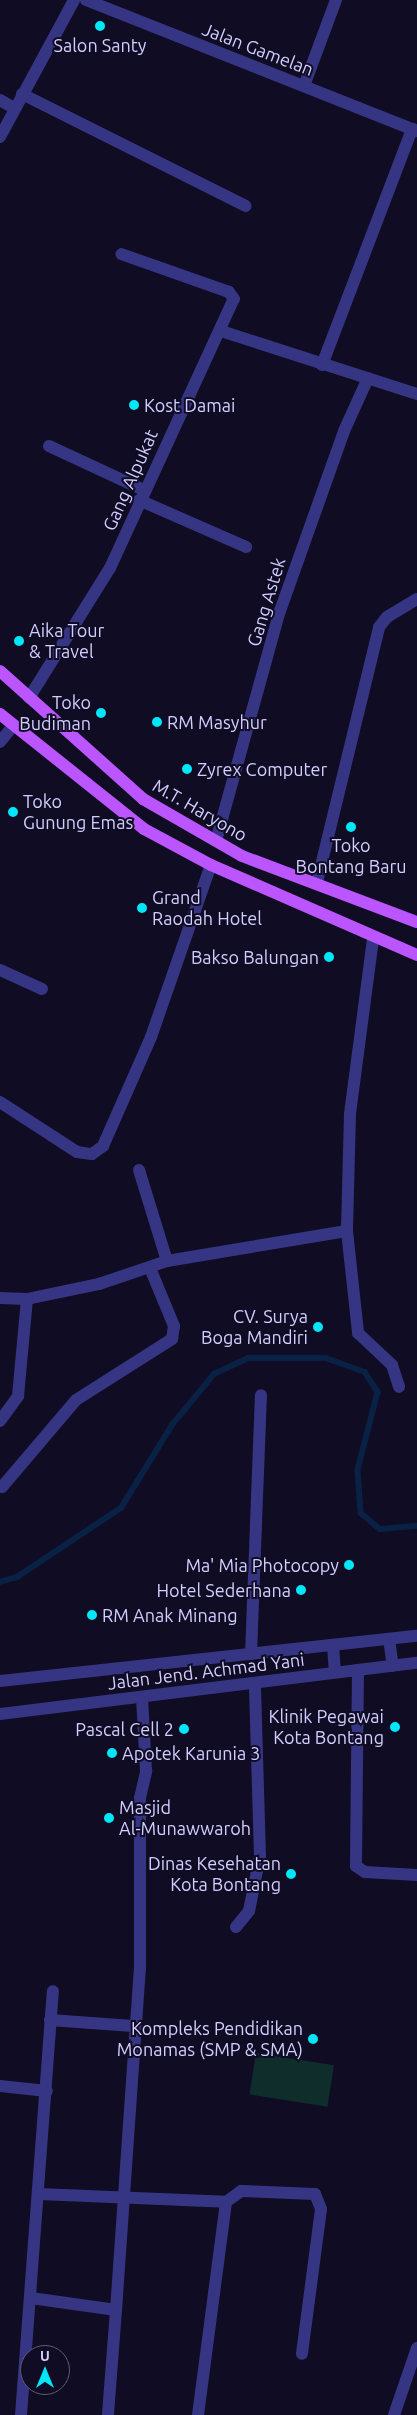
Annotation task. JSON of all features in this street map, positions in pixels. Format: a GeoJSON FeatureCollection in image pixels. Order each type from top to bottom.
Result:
{"type":"FeatureCollection","features":[{"type":"Feature","properties":{"kind":"main road","name":"M.T. Haryono"},"geometry":{"type":"LineString","coordinates":[[0,671],[143,799],[242,856],[317,882],[417,922]]}},
{"type":"Feature","properties":{"kind":"main road"},"geometry":{"type":"LineString","coordinates":[[0,714],[144,829],[211,865],[373,938],[417,955]]}},
{"type":"Feature","properties":{"kind":"street"},"geometry":{"type":"LineString","coordinates":[[0,137],[74,0]]}},
{"type":"Feature","properties":{"kind":"street","name":"Jalan Gamelan"},"geometry":{"type":"LineString","coordinates":[[86,0],[414,130]]}},
{"type":"Feature","properties":{"kind":"street"},"geometry":{"type":"LineString","coordinates":[[304,86],[336,0]]}},
{"type":"Feature","properties":{"kind":"street"},"geometry":{"type":"LineString","coordinates":[[22,94],[246,206]]}},
{"type":"Feature","properties":{"kind":"street"},"geometry":{"type":"LineString","coordinates":[[0,100],[14,108]]}},
{"type":"Feature","properties":{"kind":"street"},"geometry":{"type":"LineString","coordinates":[[322,364],[414,130]]}},
{"type":"Feature","properties":{"kind":"street","name":"Gang Alpukat"},"geometry":{"type":"LineString","coordinates":[[30,698],[98,590],[141,495],[221,331],[234,299],[229,292],[121,254]]}},
{"type":"Feature","properties":{"kind":"street"},"geometry":{"type":"LineString","coordinates":[[221,331],[417,394]]}},
{"type":"Feature","properties":{"kind":"street","name":"Gang Astek"},"geometry":{"type":"LineString","coordinates":[[216,841],[280,611],[344,431],[368,378]]}},
{"type":"Feature","properties":{"kind":"street"},"geometry":{"type":"LineString","coordinates":[[49,446],[141,495],[246,547]]}},
{"type":"Feature","properties":{"kind":"street"},"geometry":{"type":"LineString","coordinates":[[317,882],[379,627],[387,617],[417,599]]}},
{"type":"Feature","properties":{"kind":"street"},"geometry":{"type":"LineString","coordinates":[[0,742],[13,726]]}},
{"type":"Feature","properties":{"kind":"street"},"geometry":{"type":"LineString","coordinates":[[0,1102],[77,1152],[92,1154],[103,1146],[151,1037],[211,865]]}},
{"type":"Feature","properties":{"kind":"street"},"geometry":{"type":"LineString","coordinates":[[373,938],[350,1114],[347,1231],[358,1332],[392,1365],[399,1387]]}},
{"type":"Feature","properties":{"kind":"street"},"geometry":{"type":"LineString","coordinates":[[0,970],[42,989]]}},
{"type":"Feature","properties":{"kind":"street"},"geometry":{"type":"LineString","coordinates":[[140,1170],[167,1261]]}},
{"type":"Feature","properties":{"kind":"street"},"geometry":{"type":"LineString","coordinates":[[0,1298],[27,1299],[150,1268],[167,1261],[347,1231]]}},
{"type":"Feature","properties":{"kind":"street"},"geometry":{"type":"LineString","coordinates":[[2,1487],[76,1400],[172,1339],[174,1326],[150,1268]]}},
{"type":"Feature","properties":{"kind":"street"},"geometry":{"type":"LineString","coordinates":[[0,1421],[18,1396],[27,1299]]}},
{"type":"Feature","properties":{"kind":"street"},"geometry":{"type":"LineString","coordinates":[[251,1654],[261,1395]]}},
{"type":"Feature","properties":{"kind":"street","name":"Jalan Jend. Achmad Yani"},"geometry":{"type":"LineString","coordinates":[[0,1681],[417,1636]]}},
{"type":"Feature","properties":{"kind":"street"},"geometry":{"type":"LineString","coordinates":[[389,1639],[393,1666]]}},
{"type":"Feature","properties":{"kind":"street"},"geometry":{"type":"LineString","coordinates":[[333,1645],[335,1672]]}},
{"type":"Feature","properties":{"kind":"street","name":"Jalan Jend. Achmad Yani"},"geometry":{"type":"LineString","coordinates":[[0,1714],[417,1663]]}},
{"type":"Feature","properties":{"kind":"street"},"geometry":{"type":"LineString","coordinates":[[358,1670],[356,1866],[365,1872],[417,1875]]}},
{"type":"Feature","properties":{"kind":"street"},"geometry":{"type":"LineString","coordinates":[[236,1927],[249,1911],[260,1856],[255,1683]]}},
{"type":"Feature","properties":{"kind":"street"},"geometry":{"type":"LineString","coordinates":[[108,2415],[125,2196],[133,2026],[140,1968],[140,1791],[146,1771],[142,1697]]}},
{"type":"Feature","properties":{"kind":"street"},"geometry":{"type":"LineString","coordinates":[[21,2415],[40,2194],[53,1991]]}},
{"type":"Feature","properties":{"kind":"street"},"geometry":{"type":"LineString","coordinates":[[50,2020],[133,2026]]}},
{"type":"Feature","properties":{"kind":"street"},"geometry":{"type":"LineString","coordinates":[[0,2086],[47,2091]]}},
{"type":"Feature","properties":{"kind":"street"},"geometry":{"type":"LineString","coordinates":[[198,2415],[226,2202],[233,2194],[254,2190],[310,2192],[321,2201],[302,2354]]}},
{"type":"Feature","properties":{"kind":"street"},"geometry":{"type":"LineString","coordinates":[[40,2194],[125,2196],[226,2202]]}},
{"type":"Feature","properties":{"kind":"street"},"geometry":{"type":"LineString","coordinates":[[31,2298],[116,2310]]}},
{"type":"Feature","properties":{"kind":"street"},"geometry":{"type":"LineString","coordinates":[[394,2415],[417,2348]]}},
{"type":"Feature","properties":{"kind":"green space"},"geometry":{"type":"Polygon","coordinates":[[[256,2053],[334,2065],[327,2107],[249,2094],[256,2053]]]}},
{"type":"Feature","properties":{"kind":"waterway"},"geometry":{"type":"LineString","coordinates":[[0,1582],[17,1577],[121,1508],[172,1425],[214,1374],[248,1358],[326,1358],[365,1372],[378,1392],[358,1470],[361,1513],[380,1529],[417,1526]]}},
{"type":"Feature","properties":{"kind":"place","name":"Salon Santy"},"geometry":{"type":"Point","coordinates":[100,26]}},
{"type":"Feature","properties":{"kind":"place","name":"Kost Damai"},"geometry":{"type":"Point","coordinates":[134,405]}},
{"type":"Feature","properties":{"kind":"place","name":"Aika Tour & Travel"},"geometry":{"type":"Point","coordinates":[19,641]}},
{"type":"Feature","properties":{"kind":"place","name":"Toko Budiman"},"geometry":{"type":"Point","coordinates":[101,713]}},
{"type":"Feature","properties":{"kind":"place","name":"RM Masyhur"},"geometry":{"type":"Point","coordinates":[157,722]}},
{"type":"Feature","properties":{"kind":"place","name":"Zyrex Computer"},"geometry":{"type":"Point","coordinates":[187,769]}},
{"type":"Feature","properties":{"kind":"place","name":"Toko Gunung Emas"},"geometry":{"type":"Point","coordinates":[13,812]}},
{"type":"Feature","properties":{"kind":"place","name":"Toko Bontang Baru"},"geometry":{"type":"Point","coordinates":[351,827]}},
{"type":"Feature","properties":{"kind":"place","name":"Grand Raodah Hotel"},"geometry":{"type":"Point","coordinates":[142,908]}},
{"type":"Feature","properties":{"kind":"place","name":"Bakso Balungan"},"geometry":{"type":"Point","coordinates":[329,957]}},
{"type":"Feature","properties":{"kind":"place","name":"CV. Surya Boga Mandiri"},"geometry":{"type":"Point","coordinates":[318,1327]}},
{"type":"Feature","properties":{"kind":"place","name":"Ma' Mia Photocopy"},"geometry":{"type":"Point","coordinates":[349,1565]}},
{"type":"Feature","properties":{"kind":"place","name":"Hotel Sederhana"},"geometry":{"type":"Point","coordinates":[301,1590]}},
{"type":"Feature","properties":{"kind":"place","name":"RM Anak Minang"},"geometry":{"type":"Point","coordinates":[92,1615]}},
{"type":"Feature","properties":{"kind":"place","name":"Klinik Pegawai Kota Bontang"},"geometry":{"type":"Point","coordinates":[395,1727]}},
{"type":"Feature","properties":{"kind":"place","name":"Pascal Cell 2"},"geometry":{"type":"Point","coordinates":[184,1729]}},
{"type":"Feature","properties":{"kind":"place","name":"Apotek Karunia 3"},"geometry":{"type":"Point","coordinates":[112,1753]}},
{"type":"Feature","properties":{"kind":"place","name":"Masjid Al-Munawwaroh"},"geometry":{"type":"Point","coordinates":[109,1818]}},
{"type":"Feature","properties":{"kind":"place","name":"Dinas Kesehatan Kota Bontang"},"geometry":{"type":"Point","coordinates":[291,1874]}},
{"type":"Feature","properties":{"kind":"place","name":"Kompleks Pendidikan Monamas (SMP & SMA)"},"geometry":{"type":"Point","coordinates":[313,2039]}}]}
